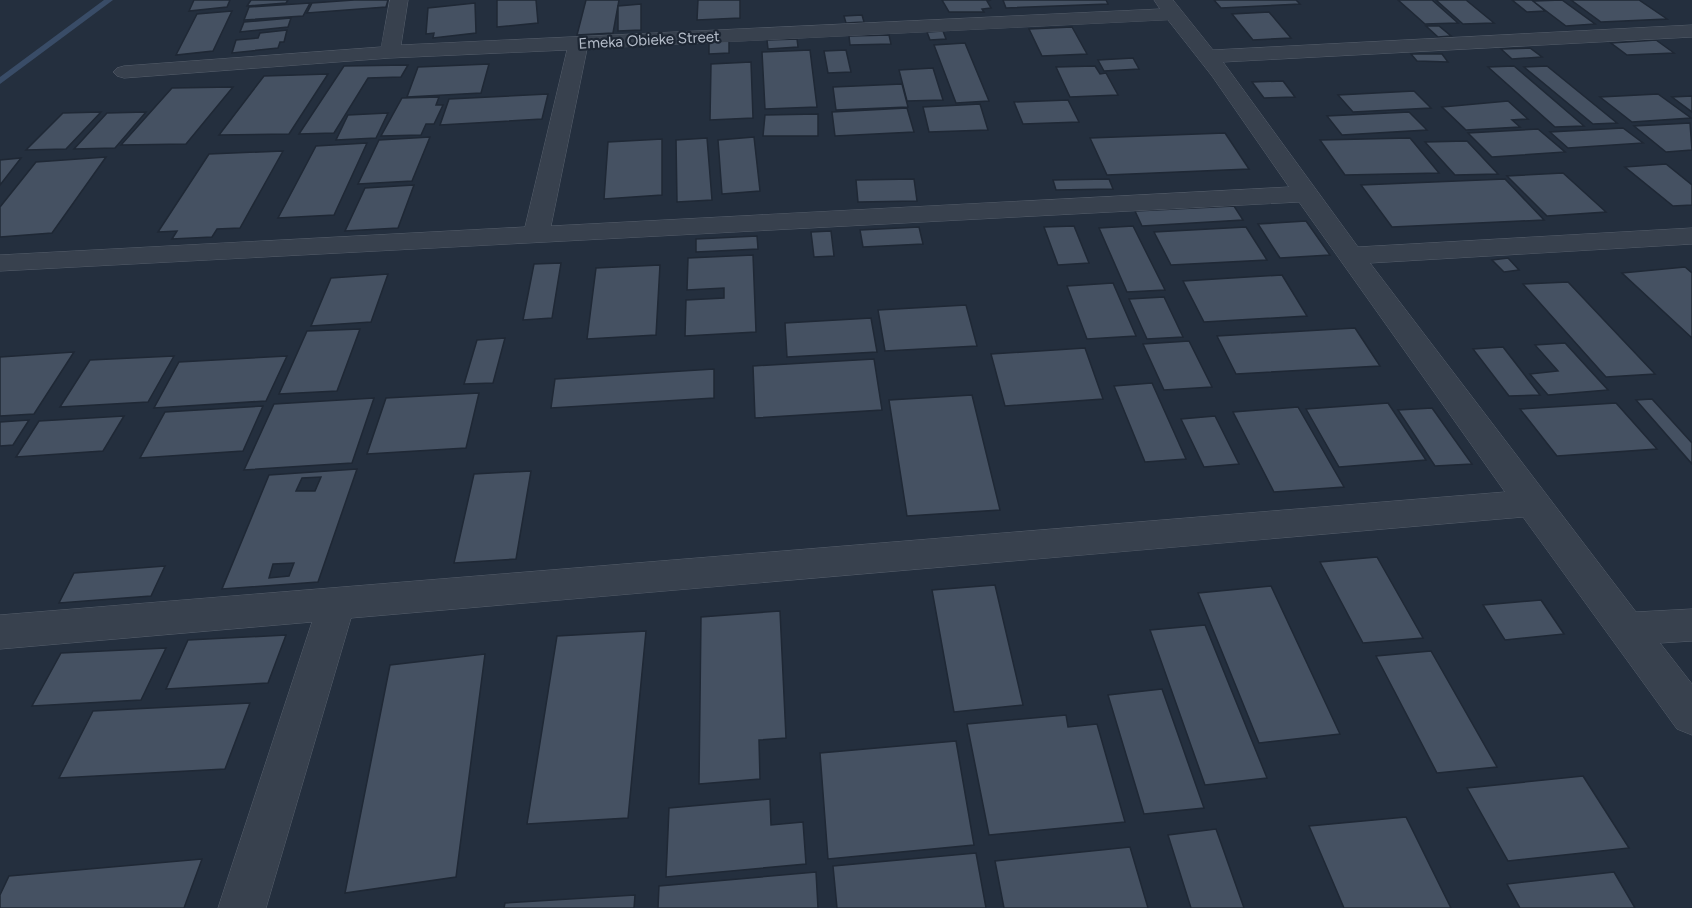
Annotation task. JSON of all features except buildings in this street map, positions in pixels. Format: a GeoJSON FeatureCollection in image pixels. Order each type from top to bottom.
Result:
{"type":"FeatureCollection","features":[{"type":"Feature","properties":{"kind":"street"},"geometry":{"type":"LineString","coordinates":[[390,52],[399,0]]}},
{"type":"Feature","properties":{"kind":"street"},"geometry":{"type":"LineString","coordinates":[[1168,7],[1209,57],[1350,256],[1692,716]]}},
{"type":"Feature","properties":{"kind":"street","name":"Emeka Obieke Street"},"geometry":{"type":"LineString","coordinates":[[124,72],[390,52],[578,44],[1004,14],[1168,7]]}},
{"type":"Feature","properties":{"kind":"street"},"geometry":{"type":"LineString","coordinates":[[1209,57],[1692,31]]}},
{"type":"Feature","properties":{"kind":"street"},"geometry":{"type":"LineString","coordinates":[[536,235],[578,44]]}},
{"type":"Feature","properties":{"kind":"street"},"geometry":{"type":"LineString","coordinates":[[0,262],[1305,194]]}},
{"type":"Feature","properties":{"kind":"street"},"geometry":{"type":"LineString","coordinates":[[1350,256],[1692,236]]}},
{"type":"Feature","properties":{"kind":"street"},"geometry":{"type":"LineString","coordinates":[[0,632],[336,606],[1532,503]]}},
{"type":"Feature","properties":{"kind":"street"},"geometry":{"type":"LineString","coordinates":[[242,908],[336,606]]}},
{"type":"Feature","properties":{"kind":"street"},"geometry":{"type":"LineString","coordinates":[[1626,629],[1692,625]]}},
{"type":"Feature","properties":{"kind":"waterway"},"geometry":{"type":"LineString","coordinates":[[0,81],[109,0]]}}]}
